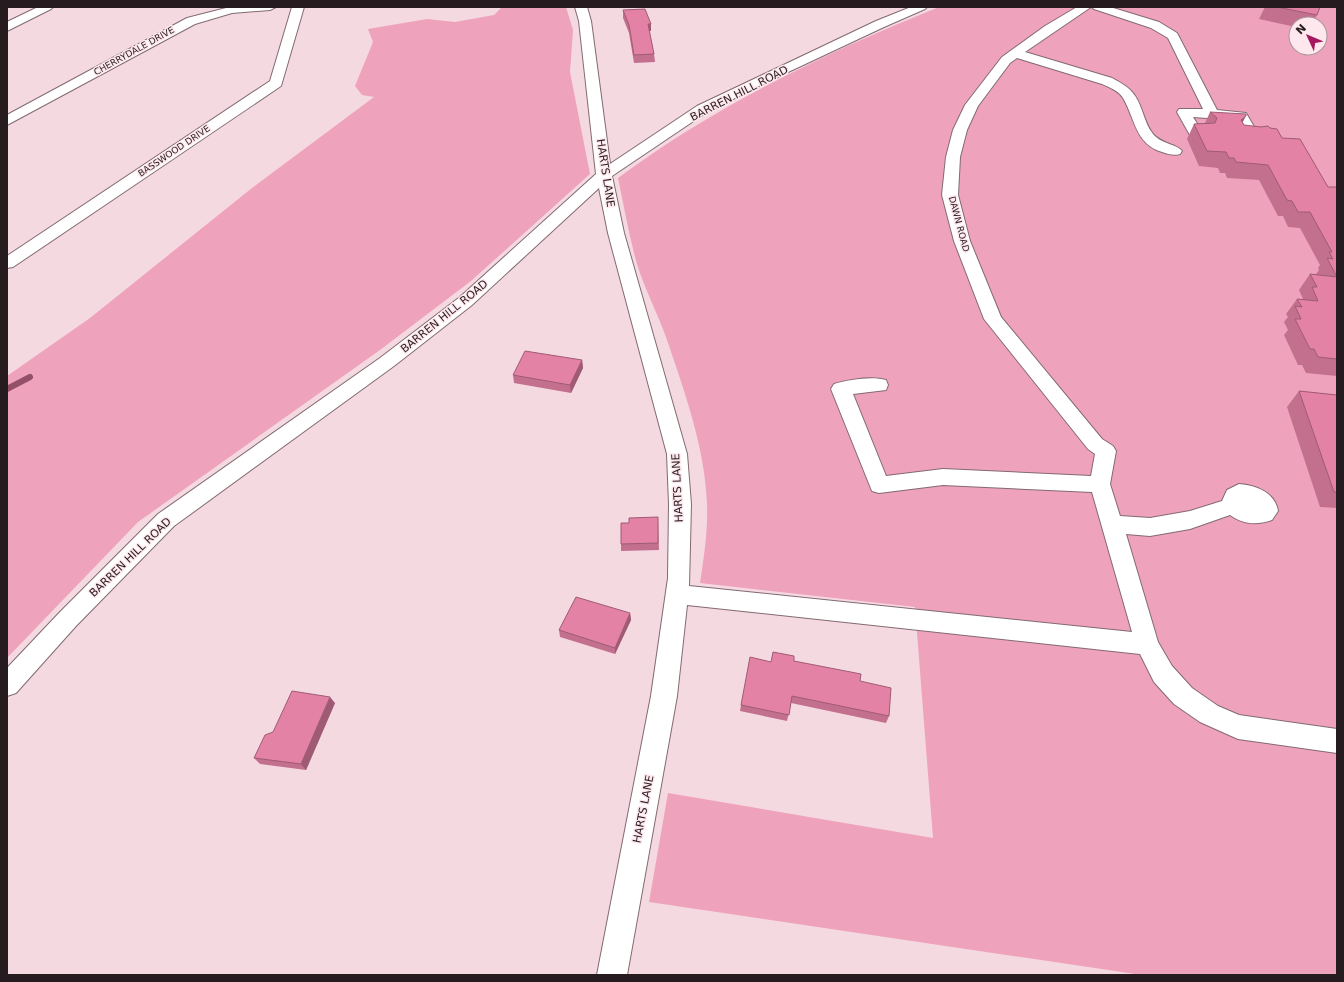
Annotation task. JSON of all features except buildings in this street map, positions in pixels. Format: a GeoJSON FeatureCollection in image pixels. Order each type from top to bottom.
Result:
{"type":"FeatureCollection","features":[{"type":"Feature","properties":{"kind":"street"},"geometry":{"type":"LineString","coordinates":[[7,27],[47,7]]}},
{"type":"Feature","properties":{"kind":"street","name":"CHERRYDALE DRIVE"},"geometry":{"type":"LineString","coordinates":[[7,122],[191,21],[232,10],[270,7]]}},
{"type":"Feature","properties":{"kind":"street","name":"BASSWOOD DRIVE"},"geometry":{"type":"LineString","coordinates":[[7,263],[276,83],[298,7]]}},
{"type":"Feature","properties":{"kind":"street","name":"HARTS LANE"},"geometry":{"type":"LineString","coordinates":[[581,7],[585,21],[604,174],[616,233],[677,454],[680,504],[677,594],[664,696],[612,975]]}},
{"type":"Feature","properties":{"kind":"street","name":"BARREN HILL ROAD"},"geometry":{"type":"LineString","coordinates":[[7,685],[68,619],[166,520],[387,362],[466,301],[604,174],[702,109],[880,24],[921,7]]}},
{"type":"Feature","properties":{"kind":"street","name":"DAWN ROAD"},"geometry":{"type":"LineString","coordinates":[[1086,7],[1049,29],[1014,53],[1006,60],[972,105],[960,130],[953,157],[950,195],[962,241],[980,290],[993,319],[1091,439],[1106,451],[1100,484]]}},
{"type":"Feature","properties":{"kind":"street"},"geometry":{"type":"LineString","coordinates":[[1098,7],[1155,25],[1173,36],[1212,114]]}},
{"type":"Feature","properties":{"kind":"street"},"geometry":{"type":"LineString","coordinates":[[1014,53],[1107,82],[1120,88],[1128,94],[1145,137],[1153,144],[1161,148],[1175,151]]}},
{"type":"Feature","properties":{"kind":"street"},"geometry":{"type":"LineString","coordinates":[[1201,134],[1196,134],[1184,112],[1241,116],[1253,137],[1241,136]]}},
{"type":"Feature","properties":{"kind":"street"},"geometry":{"type":"LineString","coordinates":[[879,385],[841,389],[879,485],[943,477],[1100,484],[1147,644],[1163,674],[1183,696],[1209,714],[1238,727],[1337,741]]}},
{"type":"Feature","properties":{"kind":"street"},"geometry":{"type":"LineString","coordinates":[[1112,524],[1150,527],[1190,520],[1234,505]]}},
{"type":"Feature","properties":{"kind":"street"},"geometry":{"type":"LineString","coordinates":[[677,594],[1147,644]]}},
{"type":"Feature","properties":{"kind":"shaded area"},"geometry":{"type":"Polygon","coordinates":[[[502,7],[566,7],[573,30],[570,72],[590,174],[471,281],[380,350],[138,522],[7,658],[7,376],[90,318],[252,188],[374,97],[362,95],[355,86],[373,42],[368,29],[427,19],[455,22],[494,15],[502,7]]]}},
{"type":"Feature","properties":{"kind":"shaded area"},"geometry":{"type":"Polygon","coordinates":[[[939,7],[1337,7],[1337,975],[1142,975],[649,902],[668,793],[933,838],[915,607],[700,583],[707,524],[707,504],[698,441],[681,380],[637,264],[618,178],[693,127],[733,104],[773,82],[855,43],[939,7]]]}},
{"type":"Feature","properties":{"kind":"waterway"},"geometry":{"type":"LineString","coordinates":[[7,389],[30,377]]}}]}
